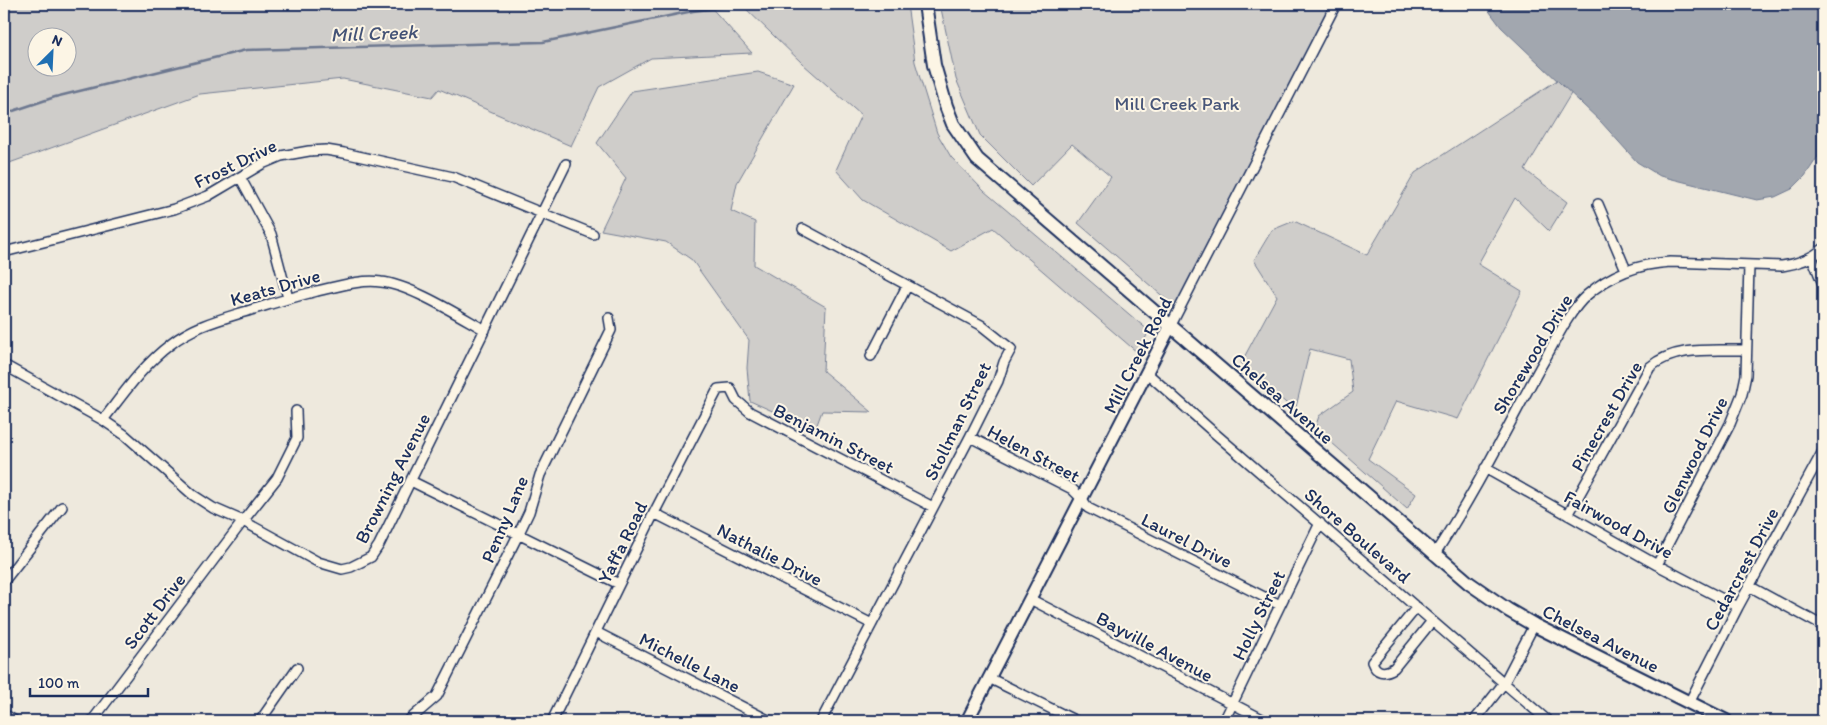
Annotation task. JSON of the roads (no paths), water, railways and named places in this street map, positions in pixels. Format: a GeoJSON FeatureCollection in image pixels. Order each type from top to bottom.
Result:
{"type":"FeatureCollection","features":[{"type":"Feature","properties":{"kind":"main road","name":"Chelsea Avenue"},"geometry":{"type":"LineString","coordinates":[[925,4],[934,64],[946,106],[954,124],[973,153],[1006,185],[1171,325],[1434,555],[1469,583],[1534,625],[1726,721]]}},
{"type":"Feature","properties":{"kind":"street","name":"Mill Creek Road"},"geometry":{"type":"LineString","coordinates":[[967,721],[1148,373],[1336,4]]}},
{"type":"Feature","properties":{"kind":"street","name":"Frost Drive"},"geometry":{"type":"LineString","coordinates":[[4,252],[174,209],[208,196],[262,164],[281,156],[326,150],[453,177],[593,234]]}},
{"type":"Feature","properties":{"kind":"street","name":"Browning Avenue"},"geometry":{"type":"LineString","coordinates":[[4,365],[125,435],[193,495],[213,508],[243,521],[318,562],[342,569],[351,567],[370,557],[379,545],[566,164]]}},
{"type":"Feature","properties":{"kind":"street"},"geometry":{"type":"LineString","coordinates":[[240,177],[271,234],[288,298]]}},
{"type":"Feature","properties":{"kind":"street"},"geometry":{"type":"LineString","coordinates":[[1598,204],[1626,270]]}},
{"type":"Feature","properties":{"kind":"street","name":"Stollman Street"},"geometry":{"type":"LineString","coordinates":[[803,229],[981,324],[1012,349],[1004,362],[998,381],[970,437],[821,721]]}},
{"type":"Feature","properties":{"kind":"street","name":"Shorewood Drive"},"geometry":{"type":"LineString","coordinates":[[1434,555],[1456,523],[1509,423],[1576,307],[1599,285],[1626,270],[1652,263],[1794,264],[1812,257],[1823,249]]}},
{"type":"Feature","properties":{"kind":"street"},"geometry":{"type":"LineString","coordinates":[[1812,257],[1823,284]]}},
{"type":"Feature","properties":{"kind":"street","name":"Glenwood Drive"},"geometry":{"type":"LineString","coordinates":[[1657,565],[1738,408],[1746,375],[1748,265]]}},
{"type":"Feature","properties":{"kind":"street","name":"Keats Drive"},"geometry":{"type":"LineString","coordinates":[[102,420],[141,371],[173,342],[194,330],[212,322],[288,298],[339,286],[382,282],[425,298],[485,330]]}},
{"type":"Feature","properties":{"kind":"street"},"geometry":{"type":"LineString","coordinates":[[871,356],[907,286]]}},
{"type":"Feature","properties":{"kind":"street","name":"Penny Lane"},"geometry":{"type":"LineString","coordinates":[[408,721],[437,696],[519,533],[529,512],[540,475],[611,330],[609,318]]}},
{"type":"Feature","properties":{"kind":"street","name":"Pinecrest Drive"},"geometry":{"type":"LineString","coordinates":[[1568,515],[1650,367],[1666,356],[1684,352],[1746,350]]}},
{"type":"Feature","properties":{"kind":"street","name":"Shore Boulevard"},"geometry":{"type":"LineString","coordinates":[[1148,373],[1211,430],[1548,721]]}},
{"type":"Feature","properties":{"kind":"street","name":"Benjamin Street"},"geometry":{"type":"LineString","coordinates":[[730,388],[736,400],[750,412],[933,507]]}},
{"type":"Feature","properties":{"kind":"street","name":"Yaffa Road"},"geometry":{"type":"LineString","coordinates":[[552,721],[713,396],[718,389],[730,388]]}},
{"type":"Feature","properties":{"kind":"street","name":"Scott Drive"},"geometry":{"type":"LineString","coordinates":[[92,721],[277,478],[297,438],[296,411]]}},
{"type":"Feature","properties":{"kind":"street","name":"Helen Street"},"geometry":{"type":"LineString","coordinates":[[970,437],[1072,489],[1082,499]]}},
{"type":"Feature","properties":{"kind":"street","name":"Cedarcrest Drive"},"geometry":{"type":"LineString","coordinates":[[1689,703],[1749,586],[1823,451]]}},
{"type":"Feature","properties":{"kind":"street","name":"Fairwood Drive"},"geometry":{"type":"LineString","coordinates":[[1485,468],[1657,565],[1738,607]]}},
{"type":"Feature","properties":{"kind":"street"},"geometry":{"type":"LineString","coordinates":[[411,480],[619,584]]}},
{"type":"Feature","properties":{"kind":"street","name":"Laurel Drive"},"geometry":{"type":"LineString","coordinates":[[1082,499],[1088,508],[1280,605]]}},
{"type":"Feature","properties":{"kind":"street"},"geometry":{"type":"LineString","coordinates":[[4,581],[62,507]]}},
{"type":"Feature","properties":{"kind":"street","name":"Nathalie Drive"},"geometry":{"type":"LineString","coordinates":[[654,513],[872,624]]}},
{"type":"Feature","properties":{"kind":"street","name":"Holly Street"},"geometry":{"type":"LineString","coordinates":[[1224,721],[1320,523]]}},
{"type":"Feature","properties":{"kind":"street"},"geometry":{"type":"LineString","coordinates":[[1749,586],[1823,626]]}},
{"type":"Feature","properties":{"kind":"street","name":"Bayville Avenue"},"geometry":{"type":"LineString","coordinates":[[1030,599],[1266,721]]}},
{"type":"Feature","properties":{"kind":"street"},"geometry":{"type":"LineString","coordinates":[[1417,607],[1372,662],[1374,668],[1381,673],[1388,672],[1394,668],[1432,621]]}},
{"type":"Feature","properties":{"kind":"street"},"geometry":{"type":"LineString","coordinates":[[1474,721],[1504,683],[1534,625]]}},
{"type":"Feature","properties":{"kind":"street","name":"Michelle Lane"},"geometry":{"type":"LineString","coordinates":[[596,632],[770,721]]}},
{"type":"Feature","properties":{"kind":"street"},"geometry":{"type":"LineString","coordinates":[[260,721],[297,668]]}},
{"type":"Feature","properties":{"kind":"street"},"geometry":{"type":"LineString","coordinates":[[990,678],[1076,721]]}},
{"type":"Feature","properties":{"kind":"street"},"geometry":{"type":"LineString","coordinates":[[4,714],[15,721]]}},
{"type":"Feature","properties":{"kind":"waterway","name":"Mill Creek"},"geometry":{"type":"LineString","coordinates":[[4,114],[55,97],[246,50],[543,42],[693,11],[749,4]]}},
{"type":"Feature","properties":{"kind":"park label","name":"Mill Creek Park"},"geometry":{"type":"Point","coordinates":[1177,103]}}]}
